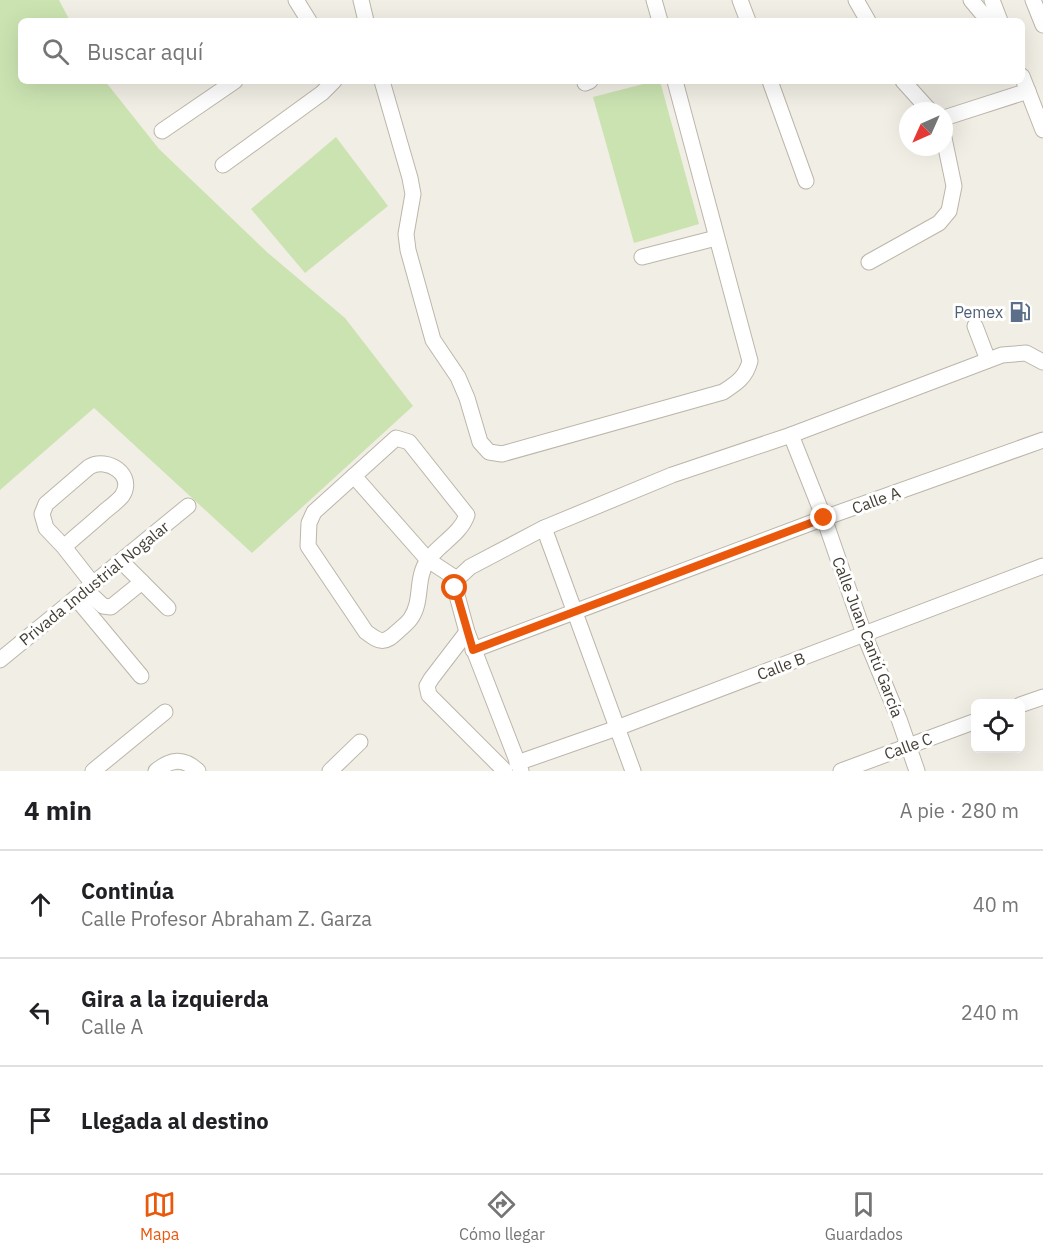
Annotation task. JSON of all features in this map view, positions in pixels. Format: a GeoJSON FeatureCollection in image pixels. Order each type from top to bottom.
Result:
{"type":"FeatureCollection","features":[{"type":"Feature","properties":{"kind":"street"},"geometry":{"type":"LineString","coordinates":[[296,0],[307,18]]}},
{"type":"Feature","properties":{"kind":"street"},"geometry":{"type":"LineString","coordinates":[[361,0],[365,18]]}},
{"type":"Feature","properties":{"kind":"street"},"geometry":{"type":"LineString","coordinates":[[654,0],[659,18]]}},
{"type":"Feature","properties":{"kind":"street"},"geometry":{"type":"LineString","coordinates":[[740,0],[747,18]]}},
{"type":"Feature","properties":{"kind":"street"},"geometry":{"type":"LineString","coordinates":[[856,0],[866,18]]}},
{"type":"Feature","properties":{"kind":"street"},"geometry":{"type":"LineString","coordinates":[[971,0],[990,18]]}},
{"type":"Feature","properties":{"kind":"street"},"geometry":{"type":"LineString","coordinates":[[993,0],[999,18]]}},
{"type":"Feature","properties":{"kind":"street"},"geometry":{"type":"LineString","coordinates":[[1033,0],[1043,25]]}},
{"type":"Feature","properties":{"kind":"street"},"geometry":{"type":"LineString","coordinates":[[162,131],[231,84]]}},
{"type":"Feature","properties":{"kind":"street"},"geometry":{"type":"LineString","coordinates":[[223,165],[322,93],[331,84]]}},
{"type":"Feature","properties":{"kind":"street"},"geometry":{"type":"LineString","coordinates":[[383,84],[410,178],[413,194],[406,234],[408,250],[432,340],[458,377],[480,442],[489,452],[502,454],[723,392],[738,382],[747,371],[750,361],[676,84]]}},
{"type":"Feature","properties":{"kind":"street"},"geometry":{"type":"LineString","coordinates":[[771,84],[806,181]]}},
{"type":"Feature","properties":{"kind":"street"},"geometry":{"type":"LineString","coordinates":[[906,84],[922,102]]}},
{"type":"Feature","properties":{"kind":"street"},"geometry":{"type":"LineString","coordinates":[[1025,84],[1042,125]]}},
{"type":"Feature","properties":{"kind":"street"},"geometry":{"type":"LineString","coordinates":[[953,115],[1028,91]]}},
{"type":"Feature","properties":{"kind":"street"},"geometry":{"type":"LineString","coordinates":[[869,262],[939,223],[949,211],[954,186],[948,156]]}},
{"type":"Feature","properties":{"kind":"street"},"geometry":{"type":"LineString","coordinates":[[642,257],[716,238]]}},
{"type":"Feature","properties":{"kind":"street"},"geometry":{"type":"LineString","coordinates":[[975,326],[988,360]]}},
{"type":"Feature","properties":{"kind":"street"},"geometry":{"type":"LineString","coordinates":[[515,768],[467,632],[455,588],[457,579],[470,567],[544,528],[672,475],[791,435],[988,360],[1014,352],[1026,353],[1043,362]]}},
{"type":"Feature","properties":{"kind":"street","name":"Calle Juan Cantú García"},"geometry":{"type":"LineString","coordinates":[[791,435],[917,771]]}},
{"type":"Feature","properties":{"kind":"street"},"geometry":{"type":"LineString","coordinates":[[396,438],[409,442],[467,515],[464,526],[428,560],[421,573],[417,601],[411,618],[388,640],[378,641],[366,632],[308,546],[309,524],[314,512],[396,438]]}},
{"type":"Feature","properties":{"kind":"street","name":"Calle A"},"geometry":{"type":"LineString","coordinates":[[473,650],[824,518],[1043,440]]}},
{"type":"Feature","properties":{"kind":"street"},"geometry":{"type":"LineString","coordinates":[[64,547],[121,498],[126,483],[123,475],[114,466],[104,462],[95,463],[46,504],[42,514],[46,528],[64,547],[85,590],[141,676]]}},
{"type":"Feature","properties":{"kind":"street"},"geometry":{"type":"LineString","coordinates":[[354,476],[428,560],[457,579]]}},
{"type":"Feature","properties":{"kind":"street","name":"Privada Industrial Nogalar"},"geometry":{"type":"LineString","coordinates":[[0,660],[188,506]]}},
{"type":"Feature","properties":{"kind":"street"},"geometry":{"type":"LineString","coordinates":[[544,528],[633,771]]}},
{"type":"Feature","properties":{"kind":"street"},"geometry":{"type":"LineString","coordinates":[[121,561],[168,608]]}},
{"type":"Feature","properties":{"kind":"street","name":"Calle B"},"geometry":{"type":"LineString","coordinates":[[515,768],[1043,566]]}},
{"type":"Feature","properties":{"kind":"street"},"geometry":{"type":"LineString","coordinates":[[85,590],[103,606],[111,607],[142,582]]}},
{"type":"Feature","properties":{"kind":"street"},"geometry":{"type":"LineString","coordinates":[[467,632],[431,679],[427,690],[429,695],[515,768]]}},
{"type":"Feature","properties":{"kind":"street"},"geometry":{"type":"LineString","coordinates":[[1025,703],[1043,697]]}},
{"type":"Feature","properties":{"kind":"street"},"geometry":{"type":"LineString","coordinates":[[93,771],[165,712]]}},
{"type":"Feature","properties":{"kind":"street","name":"Calle C"},"geometry":{"type":"LineString","coordinates":[[841,771],[971,722]]}},
{"type":"Feature","properties":{"kind":"street"},"geometry":{"type":"LineString","coordinates":[[330,771],[360,742]]}},
{"type":"Feature","properties":{"kind":"street"},"geometry":{"type":"LineString","coordinates":[[156,771],[164,764],[177,760],[187,762],[198,771]]}},
{"type":"Feature","properties":{"kind":"green space"},"geometry":{"type":"Polygon","coordinates":[[[0,0],[59,0],[68,18],[18,18],[18,84],[107,84],[159,149],[268,253],[345,318],[413,406],[252,553],[94,408],[0,490],[0,0]]]}},
{"type":"Feature","properties":{"kind":"green space"},"geometry":{"type":"Polygon","coordinates":[[[643,84],[661,84],[699,224],[634,243],[593,97],[643,84]]]}},
{"type":"Feature","properties":{"kind":"green space"},"geometry":{"type":"Polygon","coordinates":[[[336,137],[388,206],[305,273],[251,209],[336,137]]]}},
{"type":"Feature","properties":{"kind":"place","name":"Pemex"},"geometry":{"type":"Point","coordinates":[1020,312]}},
{"type":"Feature","properties":{"kind":"route"},"geometry":{"type":"LineString","coordinates":[[455,588],[473,650],[824,518]]}}]}
